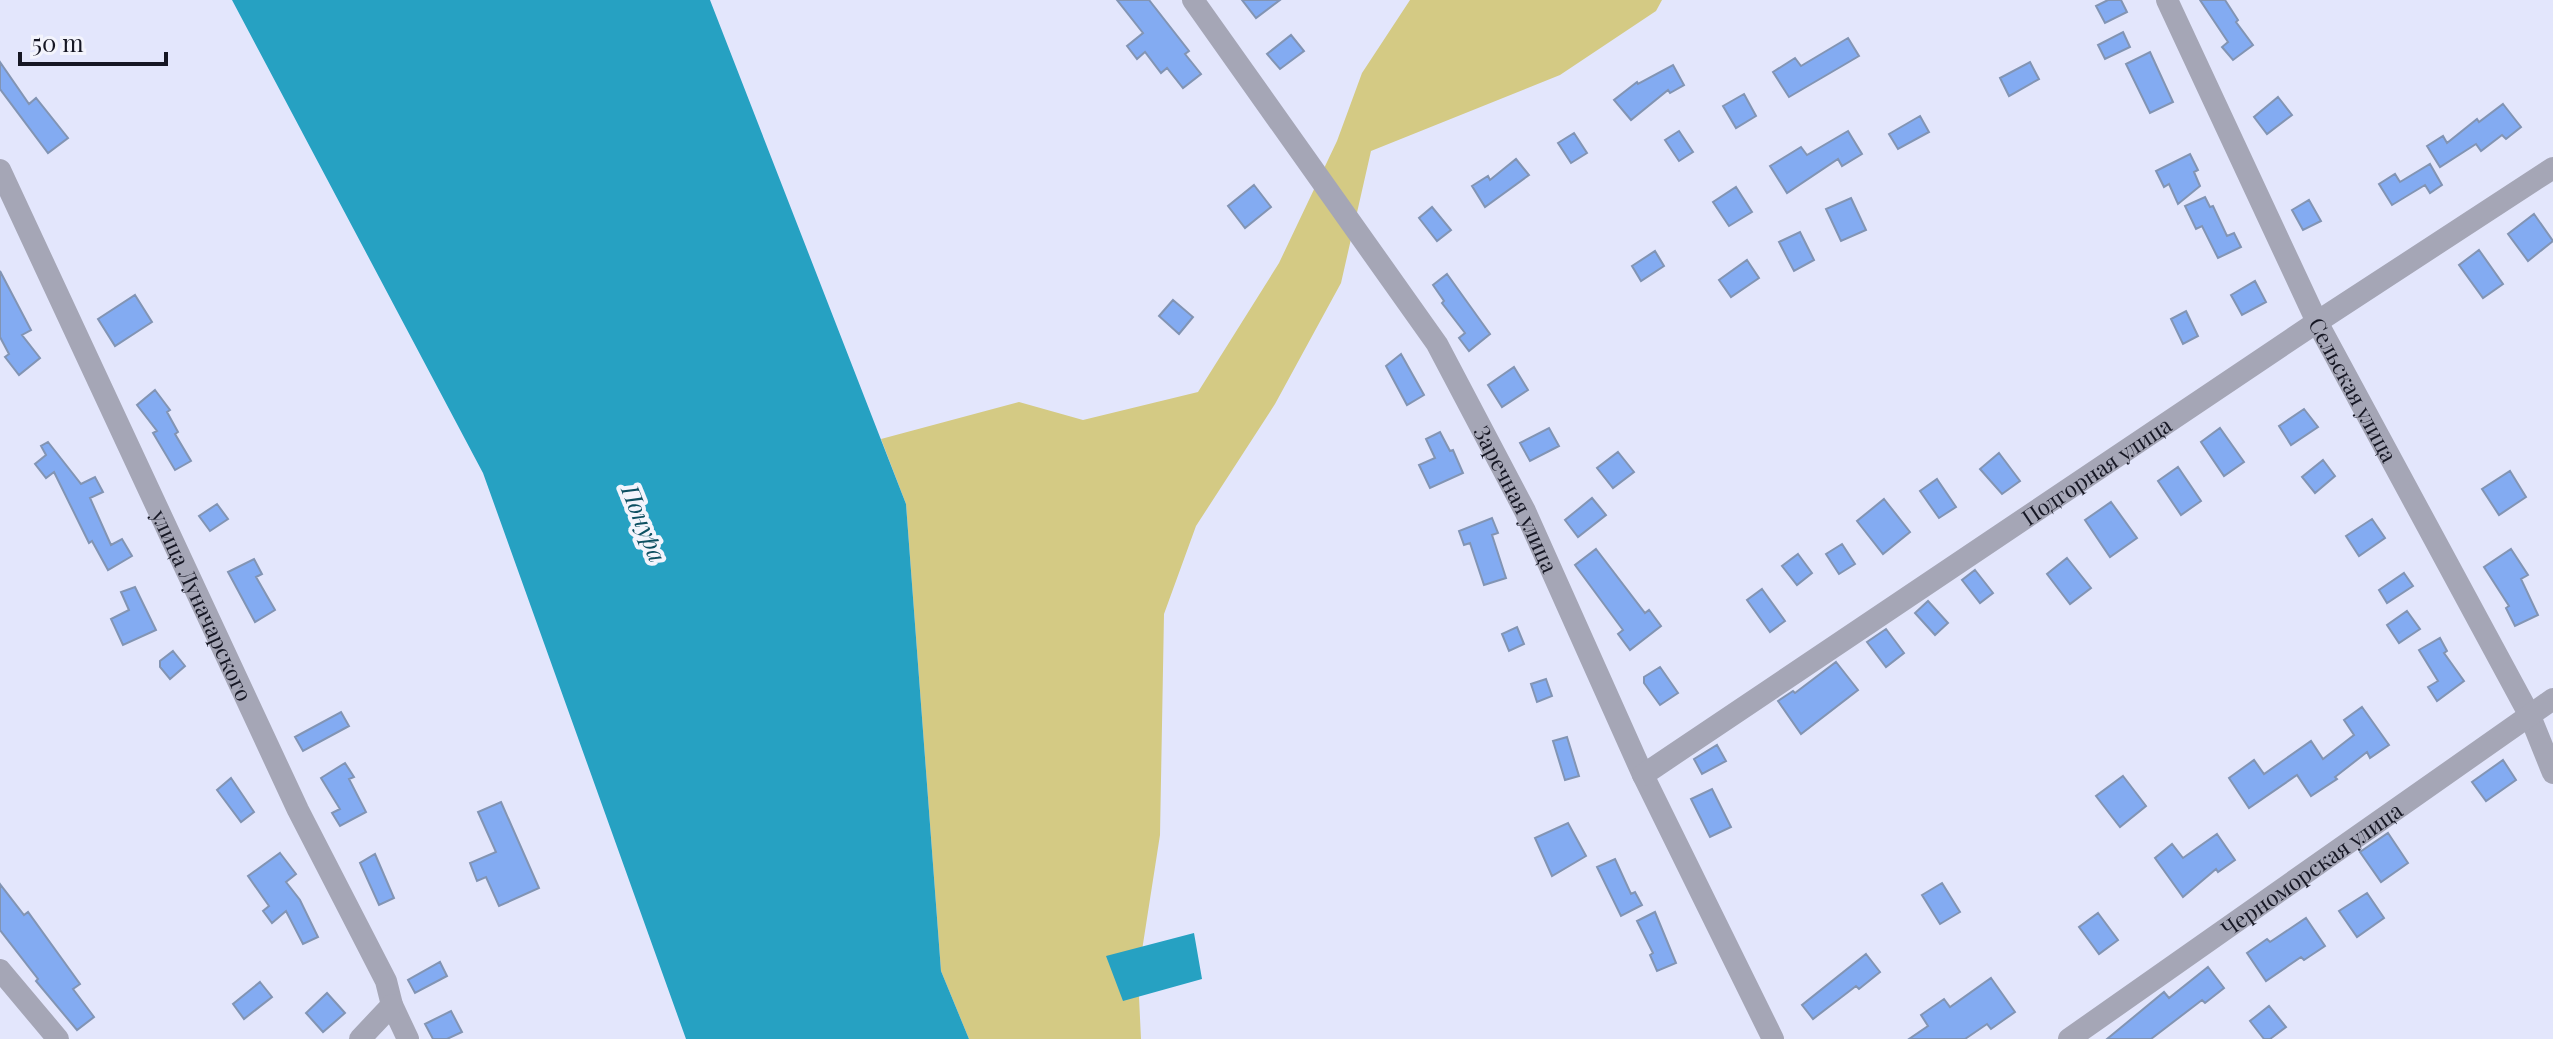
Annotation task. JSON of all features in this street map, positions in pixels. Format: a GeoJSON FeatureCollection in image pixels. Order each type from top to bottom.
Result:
{"type":"FeatureCollection","features":[{"type":"Feature","properties":{"kind":"street","name":"Заречная улица"},"geometry":{"type":"LineString","coordinates":[[1193,0],[1437,344],[1525,511],[1643,775],[1773,1039]]}},
{"type":"Feature","properties":{"kind":"street","name":"Сельская улица"},"geometry":{"type":"LineString","coordinates":[[2167,0],[2317,322],[2530,716],[2553,773]]}},
{"type":"Feature","properties":{"kind":"street","name":"Подгорная улица"},"geometry":{"type":"LineString","coordinates":[[1643,775],[2317,322],[2553,168]]}},
{"type":"Feature","properties":{"kind":"street","name":"улица Луначарского"},"geometry":{"type":"LineString","coordinates":[[0,170],[291,795],[386,981],[392,1005],[408,1039]]}},
{"type":"Feature","properties":{"kind":"street","name":"Черноморская улица"},"geometry":{"type":"LineString","coordinates":[[2069,1039],[2553,699]]}},
{"type":"Feature","properties":{"kind":"street"},"geometry":{"type":"LineString","coordinates":[[0,970],[58,1039]]}},
{"type":"Feature","properties":{"kind":"street"},"geometry":{"type":"LineString","coordinates":[[360,1039],[392,1005]]}},
{"type":"Feature","properties":{"kind":"shaded area"},"geometry":{"type":"Polygon","coordinates":[[[1410,0],[1662,0],[1656,11],[1560,75],[1371,151],[1341,283],[1275,404],[1196,526],[1164,614],[1160,835],[1138,976],[1141,1039],[969,1039],[941,971],[906,504],[881,439],[1019,402],[1083,420],[1198,392],[1279,263],[1337,141],[1362,73],[1410,0]]]}},
{"type":"Feature","properties":{"kind":"water","name":"Понура"},"geometry":{"type":"Polygon","coordinates":[[[232,0],[710,0],[906,504],[941,971],[969,1039],[686,1039],[483,473],[232,0]]]}},
{"type":"Feature","properties":{"kind":"water"},"geometry":{"type":"Polygon","coordinates":[[[1194,933],[1202,979],[1123,1001],[1106,956],[1194,933]]]}},
{"type":"Feature","properties":{"kind":"building"},"geometry":{"type":"Polygon","coordinates":[[[1117,0],[1149,0],[1189,51],[1185,54],[1201,74],[1183,88],[1167,68],[1161,73],[1145,52],[1137,59],[1127,46],[1143,33],[1117,0]]]}},
{"type":"Feature","properties":{"kind":"building"},"geometry":{"type":"Polygon","coordinates":[[[1242,0],[1280,0],[1256,18],[1242,0]]]}},
{"type":"Feature","properties":{"kind":"building"},"geometry":{"type":"Polygon","coordinates":[[[2108,0],[2121,0],[2127,12],[2105,23],[2096,6],[2108,0]]]}},
{"type":"Feature","properties":{"kind":"building"},"geometry":{"type":"Polygon","coordinates":[[[2200,0],[2225,0],[2253,45],[2233,60],[2222,47],[2228,42],[2200,0]]]}},
{"type":"Feature","properties":{"kind":"building"},"geometry":{"type":"Polygon","coordinates":[[[2123,32],[2130,47],[2105,59],[2098,45],[2123,32]]]}},
{"type":"Feature","properties":{"kind":"building"},"geometry":{"type":"Polygon","coordinates":[[[1291,35],[1304,51],[1280,69],[1267,54],[1291,35]]]}},
{"type":"Feature","properties":{"kind":"building"},"geometry":{"type":"Polygon","coordinates":[[[1848,38],[1859,56],[1789,97],[1773,72],[1795,58],[1801,66],[1848,38]]]}},
{"type":"Feature","properties":{"kind":"building"},"geometry":{"type":"Polygon","coordinates":[[[2150,52],[2173,102],[2150,113],[2126,64],[2150,52]]]}},
{"type":"Feature","properties":{"kind":"building"},"geometry":{"type":"Polygon","coordinates":[[[0,62],[29,104],[36,98],[68,138],[48,153],[0,89],[0,62]]]}},
{"type":"Feature","properties":{"kind":"building"},"geometry":{"type":"Polygon","coordinates":[[[2030,62],[2039,79],[2009,96],[2000,78],[2030,62]]]}},
{"type":"Feature","properties":{"kind":"building"},"geometry":{"type":"Polygon","coordinates":[[[1673,65],[1684,85],[1670,93],[1668,90],[1631,120],[1614,100],[1637,82],[1673,65]]]}},
{"type":"Feature","properties":{"kind":"building"},"geometry":{"type":"Polygon","coordinates":[[[1744,94],[1756,116],[1736,128],[1723,106],[1744,94]]]}},
{"type":"Feature","properties":{"kind":"building"},"geometry":{"type":"Polygon","coordinates":[[[2278,97],[2292,115],[2267,134],[2254,117],[2278,97]]]}},
{"type":"Feature","properties":{"kind":"building"},"geometry":{"type":"Polygon","coordinates":[[[2503,104],[2521,127],[2506,139],[2502,135],[2481,151],[2476,144],[2440,167],[2427,146],[2443,136],[2447,143],[2477,119],[2479,122],[2503,104]]]}},
{"type":"Feature","properties":{"kind":"building"},"geometry":{"type":"Polygon","coordinates":[[[1920,116],[1929,132],[1898,149],[1889,134],[1920,116]]]}},
{"type":"Feature","properties":{"kind":"building"},"geometry":{"type":"Polygon","coordinates":[[[1679,131],[1693,152],[1679,161],[1665,140],[1679,131]]]}},
{"type":"Feature","properties":{"kind":"building"},"geometry":{"type":"Polygon","coordinates":[[[1848,131],[1862,154],[1842,166],[1838,159],[1787,193],[1770,166],[1801,147],[1807,155],[1848,131]]]}},
{"type":"Feature","properties":{"kind":"building"},"geometry":{"type":"Polygon","coordinates":[[[1574,133],[1587,153],[1571,163],[1558,143],[1574,133]]]}},
{"type":"Feature","properties":{"kind":"building"},"geometry":{"type":"Polygon","coordinates":[[[2190,154],[2198,170],[2194,172],[2200,186],[2178,204],[2169,184],[2164,187],[2156,171],[2190,154]]]}},
{"type":"Feature","properties":{"kind":"building"},"geometry":{"type":"Polygon","coordinates":[[[1516,159],[1529,175],[1485,207],[1472,186],[1488,176],[1490,180],[1516,159]]]}},
{"type":"Feature","properties":{"kind":"building"},"geometry":{"type":"Polygon","coordinates":[[[2430,164],[2442,185],[2430,193],[2425,185],[2392,205],[2379,184],[2395,174],[2400,182],[2430,164]]]}},
{"type":"Feature","properties":{"kind":"building"},"geometry":{"type":"Polygon","coordinates":[[[1254,185],[1271,207],[1245,228],[1228,206],[1254,185]]]}},
{"type":"Feature","properties":{"kind":"building"},"geometry":{"type":"Polygon","coordinates":[[[1736,187],[1752,212],[1729,226],[1713,202],[1736,187]]]}},
{"type":"Feature","properties":{"kind":"building"},"geometry":{"type":"Polygon","coordinates":[[[2205,197],[2210,207],[2213,206],[2227,236],[2234,233],[2241,247],[2218,258],[2202,226],[2196,229],[2185,206],[2205,197]]]}},
{"type":"Feature","properties":{"kind":"building"},"geometry":{"type":"Polygon","coordinates":[[[1851,198],[1866,230],[1841,241],[1826,209],[1851,198]]]}},
{"type":"Feature","properties":{"kind":"building"},"geometry":{"type":"Polygon","coordinates":[[[2309,200],[2321,221],[2303,230],[2292,210],[2309,200]]]}},
{"type":"Feature","properties":{"kind":"building"},"geometry":{"type":"Polygon","coordinates":[[[1432,207],[1451,230],[1437,241],[1419,218],[1432,207]]]}},
{"type":"Feature","properties":{"kind":"building"},"geometry":{"type":"Polygon","coordinates":[[[2534,214],[2553,241],[2528,261],[2508,234],[2534,214]]]}},
{"type":"Feature","properties":{"kind":"building"},"geometry":{"type":"Polygon","coordinates":[[[1800,232],[1814,260],[1794,271],[1779,242],[1800,232]]]}},
{"type":"Feature","properties":{"kind":"building"},"geometry":{"type":"Polygon","coordinates":[[[2479,250],[2503,284],[2483,298],[2459,265],[2479,250]]]}},
{"type":"Feature","properties":{"kind":"building"},"geometry":{"type":"Polygon","coordinates":[[[1655,251],[1664,266],[1641,281],[1632,266],[1655,251]]]}},
{"type":"Feature","properties":{"kind":"building"},"geometry":{"type":"Polygon","coordinates":[[[1747,260],[1759,278],[1731,297],[1719,280],[1747,260]]]}},
{"type":"Feature","properties":{"kind":"building"},"geometry":{"type":"Polygon","coordinates":[[[0,271],[31,330],[22,335],[40,358],[19,375],[5,357],[9,354],[0,337],[0,271]]]}},
{"type":"Feature","properties":{"kind":"building"},"geometry":{"type":"Polygon","coordinates":[[[1447,274],[1490,334],[1469,351],[1459,338],[1465,333],[1442,303],[1444,301],[1433,285],[1447,274]]]}},
{"type":"Feature","properties":{"kind":"building"},"geometry":{"type":"Polygon","coordinates":[[[2255,281],[2266,302],[2242,315],[2231,295],[2255,281]]]}},
{"type":"Feature","properties":{"kind":"building"},"geometry":{"type":"Polygon","coordinates":[[[135,295],[152,322],[115,346],[98,319],[135,295]]]}},
{"type":"Feature","properties":{"kind":"building"},"geometry":{"type":"Polygon","coordinates":[[[1173,300],[1193,317],[1179,334],[1159,316],[1173,300]]]}},
{"type":"Feature","properties":{"kind":"building"},"geometry":{"type":"Polygon","coordinates":[[[2186,311],[2198,336],[2183,344],[2171,319],[2186,311]]]}},
{"type":"Feature","properties":{"kind":"building"},"geometry":{"type":"Polygon","coordinates":[[[1401,354],[1424,395],[1407,405],[1386,366],[1401,354]]]}},
{"type":"Feature","properties":{"kind":"building"},"geometry":{"type":"Polygon","coordinates":[[[1514,367],[1528,390],[1502,407],[1488,385],[1514,367]]]}},
{"type":"Feature","properties":{"kind":"building"},"geometry":{"type":"Polygon","coordinates":[[[155,390],[170,410],[167,412],[178,432],[175,434],[191,461],[175,470],[153,433],[157,431],[137,405],[155,390]]]}},
{"type":"Feature","properties":{"kind":"building"},"geometry":{"type":"Polygon","coordinates":[[[2304,409],[2318,427],[2291,445],[2279,426],[2304,409]]]}},
{"type":"Feature","properties":{"kind":"building"},"geometry":{"type":"Polygon","coordinates":[[[1549,428],[1559,446],[1530,461],[1520,443],[1549,428]]]}},
{"type":"Feature","properties":{"kind":"building"},"geometry":{"type":"Polygon","coordinates":[[[2220,428],[2244,462],[2224,476],[2201,442],[2220,428]]]}},
{"type":"Feature","properties":{"kind":"building"},"geometry":{"type":"Polygon","coordinates":[[[1440,432],[1450,451],[1453,450],[1463,473],[1430,488],[1419,465],[1435,458],[1426,439],[1440,432]]]}},
{"type":"Feature","properties":{"kind":"building"},"geometry":{"type":"Polygon","coordinates":[[[48,442],[81,484],[95,477],[103,492],[90,498],[111,545],[122,539],[132,556],[108,570],[92,541],[89,543],[54,472],[46,478],[35,464],[46,455],[41,446],[48,442]]]}},
{"type":"Feature","properties":{"kind":"building"},"geometry":{"type":"Polygon","coordinates":[[[1618,452],[1634,472],[1613,488],[1597,468],[1618,452]]]}},
{"type":"Feature","properties":{"kind":"building"},"geometry":{"type":"Polygon","coordinates":[[[1999,453],[2020,481],[2002,494],[1980,469],[1999,453]]]}},
{"type":"Feature","properties":{"kind":"building"},"geometry":{"type":"Polygon","coordinates":[[[2323,460],[2335,476],[2315,493],[2302,477],[2323,460]]]}},
{"type":"Feature","properties":{"kind":"building"},"geometry":{"type":"Polygon","coordinates":[[[2178,467],[2201,501],[2181,515],[2158,481],[2178,467]]]}},
{"type":"Feature","properties":{"kind":"building"},"geometry":{"type":"Polygon","coordinates":[[[2510,471],[2526,497],[2499,515],[2482,489],[2510,471]]]}},
{"type":"Feature","properties":{"kind":"building"},"geometry":{"type":"Polygon","coordinates":[[[1937,479],[1956,507],[1939,518],[1920,491],[1937,479]]]}},
{"type":"Feature","properties":{"kind":"building"},"geometry":{"type":"Polygon","coordinates":[[[1592,498],[1606,515],[1578,537],[1565,520],[1592,498]]]}},
{"type":"Feature","properties":{"kind":"building"},"geometry":{"type":"Polygon","coordinates":[[[1884,499],[1910,532],[1883,554],[1857,521],[1884,499]]]}},
{"type":"Feature","properties":{"kind":"building"},"geometry":{"type":"Polygon","coordinates":[[[2111,502],[2137,538],[2110,557],[2085,520],[2111,502]]]}},
{"type":"Feature","properties":{"kind":"building"},"geometry":{"type":"Polygon","coordinates":[[[217,504],[228,519],[210,531],[199,516],[217,504]]]}},
{"type":"Feature","properties":{"kind":"building"},"geometry":{"type":"Polygon","coordinates":[[[1492,518],[1498,533],[1492,535],[1506,578],[1484,585],[1470,543],[1464,545],[1459,531],[1492,518]]]}},
{"type":"Feature","properties":{"kind":"building"},"geometry":{"type":"Polygon","coordinates":[[[2372,519],[2385,538],[2359,556],[2346,536],[2372,519]]]}},
{"type":"Feature","properties":{"kind":"building"},"geometry":{"type":"Polygon","coordinates":[[[1842,544],[1855,564],[1839,574],[1826,554],[1842,544]]]}},
{"type":"Feature","properties":{"kind":"building"},"geometry":{"type":"Polygon","coordinates":[[[1596,549],[1645,613],[1649,610],[1661,626],[1630,650],[1618,634],[1623,630],[1575,565],[1596,549]]]}},
{"type":"Feature","properties":{"kind":"building"},"geometry":{"type":"Polygon","coordinates":[[[2511,549],[2528,575],[2521,579],[2538,615],[2515,626],[2506,608],[2509,606],[2484,567],[2511,549]]]}},
{"type":"Feature","properties":{"kind":"building"},"geometry":{"type":"Polygon","coordinates":[[[1798,554],[1812,573],[1797,585],[1782,566],[1798,554]]]}},
{"type":"Feature","properties":{"kind":"building"},"geometry":{"type":"Polygon","coordinates":[[[2067,558],[2091,588],[2070,604],[2047,574],[2067,558]]]}},
{"type":"Feature","properties":{"kind":"building"},"geometry":{"type":"Polygon","coordinates":[[[254,559],[262,574],[256,577],[275,610],[255,622],[228,572],[254,559]]]}},
{"type":"Feature","properties":{"kind":"building"},"geometry":{"type":"Polygon","coordinates":[[[1975,570],[1993,593],[1980,603],[1962,580],[1975,570]]]}},
{"type":"Feature","properties":{"kind":"building"},"geometry":{"type":"Polygon","coordinates":[[[2404,573],[2413,586],[2387,603],[2379,590],[2404,573]]]}},
{"type":"Feature","properties":{"kind":"building"},"geometry":{"type":"Polygon","coordinates":[[[135,587],[156,630],[123,645],[111,619],[129,610],[121,592],[135,587]]]}},
{"type":"Feature","properties":{"kind":"building"},"geometry":{"type":"Polygon","coordinates":[[[1762,589],[1785,621],[1770,632],[1747,600],[1762,589]]]}},
{"type":"Feature","properties":{"kind":"building"},"geometry":{"type":"Polygon","coordinates":[[[1928,601],[1948,623],[1935,635],[1915,613],[1928,601]]]}},
{"type":"Feature","properties":{"kind":"building"},"geometry":{"type":"Polygon","coordinates":[[[2407,611],[2420,629],[2399,643],[2387,625],[2407,611]]]}},
{"type":"Feature","properties":{"kind":"building"},"geometry":{"type":"Polygon","coordinates":[[[1517,627],[1524,644],[1509,651],[1502,634],[1517,627]]]}},
{"type":"Feature","properties":{"kind":"building"},"geometry":{"type":"Polygon","coordinates":[[[1886,629],[1904,653],[1886,667],[1867,642],[1886,629]]]}},
{"type":"Feature","properties":{"kind":"building"},"geometry":{"type":"Polygon","coordinates":[[[2440,638],[2447,651],[2444,653],[2464,681],[2437,701],[2428,687],[2438,681],[2419,650],[2440,638]]]}},
{"type":"Feature","properties":{"kind":"building"},"geometry":{"type":"Polygon","coordinates":[[[173,651],[185,666],[170,679],[160,667],[160,661],[173,651]]]}},
{"type":"Feature","properties":{"kind":"building"},"geometry":{"type":"Polygon","coordinates":[[[1836,662],[1858,690],[1801,734],[1778,701],[1793,691],[1795,693],[1836,662]]]}},
{"type":"Feature","properties":{"kind":"building"},"geometry":{"type":"Polygon","coordinates":[[[1660,667],[1678,693],[1660,705],[1644,683],[1644,677],[1660,667]]]}},
{"type":"Feature","properties":{"kind":"building"},"geometry":{"type":"Polygon","coordinates":[[[1546,679],[1552,696],[1537,702],[1531,684],[1546,679]]]}},
{"type":"Feature","properties":{"kind":"building"},"geometry":{"type":"Polygon","coordinates":[[[2362,707],[2389,745],[2370,758],[2367,752],[2335,777],[2337,779],[2311,796],[2297,775],[2249,808],[2229,778],[2254,760],[2264,774],[2311,741],[2323,759],[2354,735],[2344,720],[2362,707]]]}},
{"type":"Feature","properties":{"kind":"building"},"geometry":{"type":"Polygon","coordinates":[[[341,712],[349,726],[303,751],[295,737],[341,712]]]}},
{"type":"Feature","properties":{"kind":"building"},"geometry":{"type":"Polygon","coordinates":[[[1567,737],[1579,776],[1565,780],[1553,741],[1567,737]]]}},
{"type":"Feature","properties":{"kind":"building"},"geometry":{"type":"Polygon","coordinates":[[[1717,745],[1726,761],[1702,774],[1694,759],[1717,745]]]}},
{"type":"Feature","properties":{"kind":"building"},"geometry":{"type":"Polygon","coordinates":[[[2503,760],[2516,780],[2486,801],[2472,782],[2503,760]]]}},
{"type":"Feature","properties":{"kind":"building"},"geometry":{"type":"Polygon","coordinates":[[[345,763],[354,777],[349,779],[366,812],[340,826],[332,813],[340,809],[321,778],[345,763]]]}},
{"type":"Feature","properties":{"kind":"building"},"geometry":{"type":"Polygon","coordinates":[[[2123,776],[2146,806],[2120,827],[2096,796],[2123,776]]]}},
{"type":"Feature","properties":{"kind":"building"},"geometry":{"type":"Polygon","coordinates":[[[231,778],[254,812],[241,822],[217,790],[231,778]]]}},
{"type":"Feature","properties":{"kind":"building"},"geometry":{"type":"Polygon","coordinates":[[[1712,789],[1731,827],[1710,837],[1691,799],[1712,789]]]}},
{"type":"Feature","properties":{"kind":"building"},"geometry":{"type":"Polygon","coordinates":[[[501,802],[539,888],[499,906],[486,877],[477,881],[470,863],[496,852],[478,812],[501,802]]]}},
{"type":"Feature","properties":{"kind":"building"},"geometry":{"type":"Polygon","coordinates":[[[1568,823],[1586,856],[1552,876],[1535,838],[1568,823]]]}},
{"type":"Feature","properties":{"kind":"building"},"geometry":{"type":"Polygon","coordinates":[[[2388,833],[2408,863],[2381,882],[2360,852],[2388,833]]]}},
{"type":"Feature","properties":{"kind":"building"},"geometry":{"type":"Polygon","coordinates":[[[2217,834],[2235,860],[2218,872],[2216,869],[2183,897],[2155,858],[2172,844],[2183,858],[2217,834]]]}},
{"type":"Feature","properties":{"kind":"building"},"geometry":{"type":"Polygon","coordinates":[[[280,853],[296,874],[286,882],[300,900],[318,937],[303,944],[286,911],[272,923],[263,911],[269,906],[248,876],[280,853]]]}},
{"type":"Feature","properties":{"kind":"building"},"geometry":{"type":"Polygon","coordinates":[[[375,854],[394,898],[379,905],[360,863],[375,854]]]}},
{"type":"Feature","properties":{"kind":"building"},"geometry":{"type":"Polygon","coordinates":[[[1615,859],[1631,894],[1635,892],[1642,905],[1621,916],[1597,867],[1615,859]]]}},
{"type":"Feature","properties":{"kind":"building"},"geometry":{"type":"Polygon","coordinates":[[[1942,883],[1960,912],[1940,924],[1922,895],[1942,883]]]}},
{"type":"Feature","properties":{"kind":"building"},"geometry":{"type":"Polygon","coordinates":[[[0,884],[24,915],[28,912],[80,984],[73,989],[94,1017],[77,1030],[36,981],[38,979],[0,930],[0,884]]]}},
{"type":"Feature","properties":{"kind":"building"},"geometry":{"type":"Polygon","coordinates":[[[2367,893],[2384,918],[2357,937],[2339,911],[2367,893]]]}},
{"type":"Feature","properties":{"kind":"building"},"geometry":{"type":"Polygon","coordinates":[[[1655,912],[1676,963],[1657,971],[1650,955],[1653,953],[1637,921],[1655,912]]]}},
{"type":"Feature","properties":{"kind":"building"},"geometry":{"type":"Polygon","coordinates":[[[2098,913],[2118,940],[2099,954],[2079,927],[2098,913]]]}},
{"type":"Feature","properties":{"kind":"building"},"geometry":{"type":"Polygon","coordinates":[[[2306,918],[2325,946],[2304,960],[2301,957],[2266,981],[2247,953],[2306,918]]]}},
{"type":"Feature","properties":{"kind":"building"},"geometry":{"type":"Polygon","coordinates":[[[1866,954],[1880,972],[1813,1019],[1802,1005],[1866,954]]]}},
{"type":"Feature","properties":{"kind":"building"},"geometry":{"type":"Polygon","coordinates":[[[440,962],[447,976],[415,993],[408,980],[440,962]]]}},
{"type":"Feature","properties":{"kind":"building"},"geometry":{"type":"Polygon","coordinates":[[[2208,967],[2224,988],[2205,1003],[2202,1000],[2151,1039],[2107,1039],[2164,992],[2169,998],[2208,967]]]}},
{"type":"Feature","properties":{"kind":"building"},"geometry":{"type":"Polygon","coordinates":[[[1991,978],[2015,1012],[1991,1029],[1987,1024],[1965,1039],[1909,1039],[1928,1026],[1921,1015],[1944,999],[1950,1007],[1991,978]]]}},
{"type":"Feature","properties":{"kind":"building"},"geometry":{"type":"Polygon","coordinates":[[[260,982],[272,997],[244,1019],[233,1004],[260,982]]]}},
{"type":"Feature","properties":{"kind":"building"},"geometry":{"type":"Polygon","coordinates":[[[327,993],[345,1013],[323,1032],[306,1013],[327,993]]]}},
{"type":"Feature","properties":{"kind":"building"},"geometry":{"type":"Polygon","coordinates":[[[2269,1006],[2286,1027],[2270,1039],[2264,1039],[2250,1021],[2269,1006]]]}},
{"type":"Feature","properties":{"kind":"building"},"geometry":{"type":"Polygon","coordinates":[[[451,1011],[462,1032],[447,1039],[433,1039],[425,1024],[451,1011]]]}}]}
